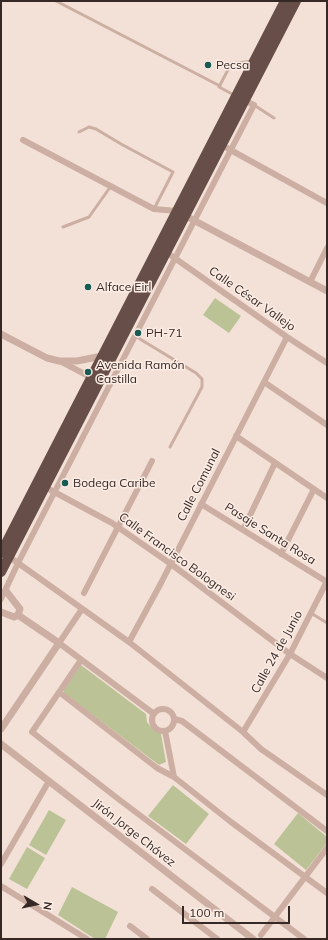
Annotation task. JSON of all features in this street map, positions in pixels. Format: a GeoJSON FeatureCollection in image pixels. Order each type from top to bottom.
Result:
{"type":"FeatureCollection","features":[{"type":"Feature","properties":{"kind":"highway"},"geometry":{"type":"LineString","coordinates":[[5,555],[45,487],[82,416],[102,356],[226,147],[245,101],[254,61],[285,1]]}},
{"type":"Feature","properties":{"kind":"highway"},"geometry":{"type":"LineString","coordinates":[[1,572],[5,555],[95,379],[126,331],[170,255],[185,215],[296,1]]}},
{"type":"Feature","properties":{"kind":"street"},"geometry":{"type":"LineString","coordinates":[[23,140],[154,209],[185,215],[327,290]]}},
{"type":"Feature","properties":{"kind":"street"},"geometry":{"type":"LineString","coordinates":[[226,147],[327,203]]}},
{"type":"Feature","properties":{"kind":"street"},"geometry":{"type":"LineString","coordinates":[[310,282],[327,248]]}},
{"type":"Feature","properties":{"kind":"street"},"geometry":{"type":"LineString","coordinates":[[1,599],[135,336],[170,255]]}},
{"type":"Feature","properties":{"kind":"street","name":"Calle César Vallejo"},"geometry":{"type":"LineString","coordinates":[[170,255],[287,337],[327,363]]}},
{"type":"Feature","properties":{"kind":"street"},"geometry":{"type":"LineString","coordinates":[[126,331],[135,336]]}},
{"type":"Feature","properties":{"kind":"street"},"geometry":{"type":"LineString","coordinates":[[1,334],[47,358],[59,361],[95,379]]}},
{"type":"Feature","properties":{"kind":"street","name":"Calle Comunal"},"geometry":{"type":"LineString","coordinates":[[129,642],[171,564],[287,337]]}},
{"type":"Feature","properties":{"kind":"street"},"geometry":{"type":"LineString","coordinates":[[59,361],[77,361],[102,356]]}},
{"type":"Feature","properties":{"kind":"street"},"geometry":{"type":"LineString","coordinates":[[264,382],[327,425]]}},
{"type":"Feature","properties":{"kind":"street"},"geometry":{"type":"LineString","coordinates":[[82,416],[91,421]]}},
{"type":"Feature","properties":{"kind":"street"},"geometry":{"type":"LineString","coordinates":[[236,436],[327,498]]}},
{"type":"Feature","properties":{"kind":"street"},"geometry":{"type":"LineString","coordinates":[[84,593],[152,461]]}},
{"type":"Feature","properties":{"kind":"street"},"geometry":{"type":"LineString","coordinates":[[243,530],[275,463]]}},
{"type":"Feature","properties":{"kind":"street","name":"Calle Francisco Bolognesi"},"geometry":{"type":"LineString","coordinates":[[45,487],[118,527],[171,564],[290,654],[327,678]]}},
{"type":"Feature","properties":{"kind":"street"},"geometry":{"type":"LineString","coordinates":[[281,554],[314,489]]}},
{"type":"Feature","properties":{"kind":"street","name":"Pasaje Santa Rosa"},"geometry":{"type":"LineString","coordinates":[[201,504],[327,582]]}},
{"type":"Feature","properties":{"kind":"street"},"geometry":{"type":"LineString","coordinates":[[5,555],[129,642],[243,732],[262,749],[327,795]]}},
{"type":"Feature","properties":{"kind":"street","name":"Calle 24 de Junio"},"geometry":{"type":"LineString","coordinates":[[243,732],[290,654],[327,582]]}},
{"type":"Feature","properties":{"kind":"street"},"geometry":{"type":"LineString","coordinates":[[6,590],[20,610],[18,615]]}},
{"type":"Feature","properties":{"kind":"street"},"geometry":{"type":"LineString","coordinates":[[1,728],[82,609]]}},
{"type":"Feature","properties":{"kind":"street"},"geometry":{"type":"LineString","coordinates":[[1,612],[14,617],[18,615],[59,643],[154,714]]}},
{"type":"Feature","properties":{"kind":"street"},"geometry":{"type":"LineString","coordinates":[[81,660],[32,732],[127,806],[304,939]]}},
{"type":"Feature","properties":{"kind":"street"},"geometry":{"type":"LineString","coordinates":[[59,692],[157,768],[174,778],[327,893]]}},
{"type":"Feature","properties":{"kind":"street"},"geometry":{"type":"LineString","coordinates":[[166,709],[171,713],[174,719],[171,728],[165,731],[158,730],[153,725],[154,714],[159,710],[166,709]]}},
{"type":"Feature","properties":{"kind":"street"},"geometry":{"type":"LineString","coordinates":[[174,719],[182,721],[327,831]]}},
{"type":"Feature","properties":{"kind":"street"},"geometry":{"type":"LineString","coordinates":[[165,731],[174,778]]}},
{"type":"Feature","properties":{"kind":"street","name":"Jirón Jorge Chávez"},"geometry":{"type":"LineString","coordinates":[[1,744],[253,939]]}},
{"type":"Feature","properties":{"kind":"street"},"geometry":{"type":"LineString","coordinates":[[1,864],[49,781]]}},
{"type":"Feature","properties":{"kind":"street"},"geometry":{"type":"LineString","coordinates":[[261,935],[327,848]]}},
{"type":"Feature","properties":{"kind":"street"},"geometry":{"type":"LineString","coordinates":[[1,886],[87,939]]}},
{"type":"Feature","properties":{"kind":"street"},"geometry":{"type":"LineString","coordinates":[[152,889],[216,939]]}},
{"type":"Feature","properties":{"kind":"street"},"geometry":{"type":"LineString","coordinates":[[130,926],[146,939]]}},
{"type":"Feature","properties":{"kind":"lane"},"geometry":{"type":"LineString","coordinates":[[56,1],[220,86],[219,87],[274,118]]}},
{"type":"Feature","properties":{"kind":"lane"},"geometry":{"type":"LineString","coordinates":[[220,86],[231,64],[254,61]]}},
{"type":"Feature","properties":{"kind":"lane"},"geometry":{"type":"LineString","coordinates":[[79,132],[90,127],[96,129],[120,144],[173,172],[154,209]]}},
{"type":"Feature","properties":{"kind":"lane"},"geometry":{"type":"LineString","coordinates":[[63,228],[89,217],[111,186]]}},
{"type":"Feature","properties":{"kind":"lane"},"geometry":{"type":"LineString","coordinates":[[135,336],[196,373],[202,379],[202,387],[170,447]]}},
{"type":"Feature","properties":{"kind":"lane"},"geometry":{"type":"LineString","coordinates":[[311,614],[327,623]]}},
{"type":"Feature","properties":{"kind":"green space"},"geometry":{"type":"Polygon","coordinates":[[[215,298],[241,316],[229,333],[203,315],[215,298]]]}},
{"type":"Feature","properties":{"kind":"green space"},"geometry":{"type":"Polygon","coordinates":[[[81,665],[146,714],[147,722],[161,734],[166,762],[159,765],[64,693],[64,689],[81,665]]]}},
{"type":"Feature","properties":{"kind":"green space"},"geometry":{"type":"Polygon","coordinates":[[[173,785],[209,814],[186,844],[148,816],[173,785]]]}},
{"type":"Feature","properties":{"kind":"green space"},"geometry":{"type":"Polygon","coordinates":[[[49,810],[66,820],[46,855],[29,845],[49,810]]]}},
{"type":"Feature","properties":{"kind":"green space"},"geometry":{"type":"Polygon","coordinates":[[[298,813],[327,837],[327,843],[306,870],[274,844],[298,813]]]}},
{"type":"Feature","properties":{"kind":"green space"},"geometry":{"type":"Polygon","coordinates":[[[27,847],[45,858],[27,889],[9,879],[27,847]]]}},
{"type":"Feature","properties":{"kind":"green space"},"geometry":{"type":"Polygon","coordinates":[[[72,887],[118,912],[105,939],[95,939],[58,915],[72,887]]]}},
{"type":"Feature","properties":{"kind":"place","name":"Pecsa"},"geometry":{"type":"Point","coordinates":[208,65]}},
{"type":"Feature","properties":{"kind":"place","name":"Alface Eirl"},"geometry":{"type":"Point","coordinates":[88,287]}},
{"type":"Feature","properties":{"kind":"place","name":"PH-71"},"geometry":{"type":"Point","coordinates":[138,333]}},
{"type":"Feature","properties":{"kind":"place","name":"Avenida Ramón Castilla"},"geometry":{"type":"Point","coordinates":[88,372]}},
{"type":"Feature","properties":{"kind":"place","name":"Bodega Caribe"},"geometry":{"type":"Point","coordinates":[65,483]}}]}
